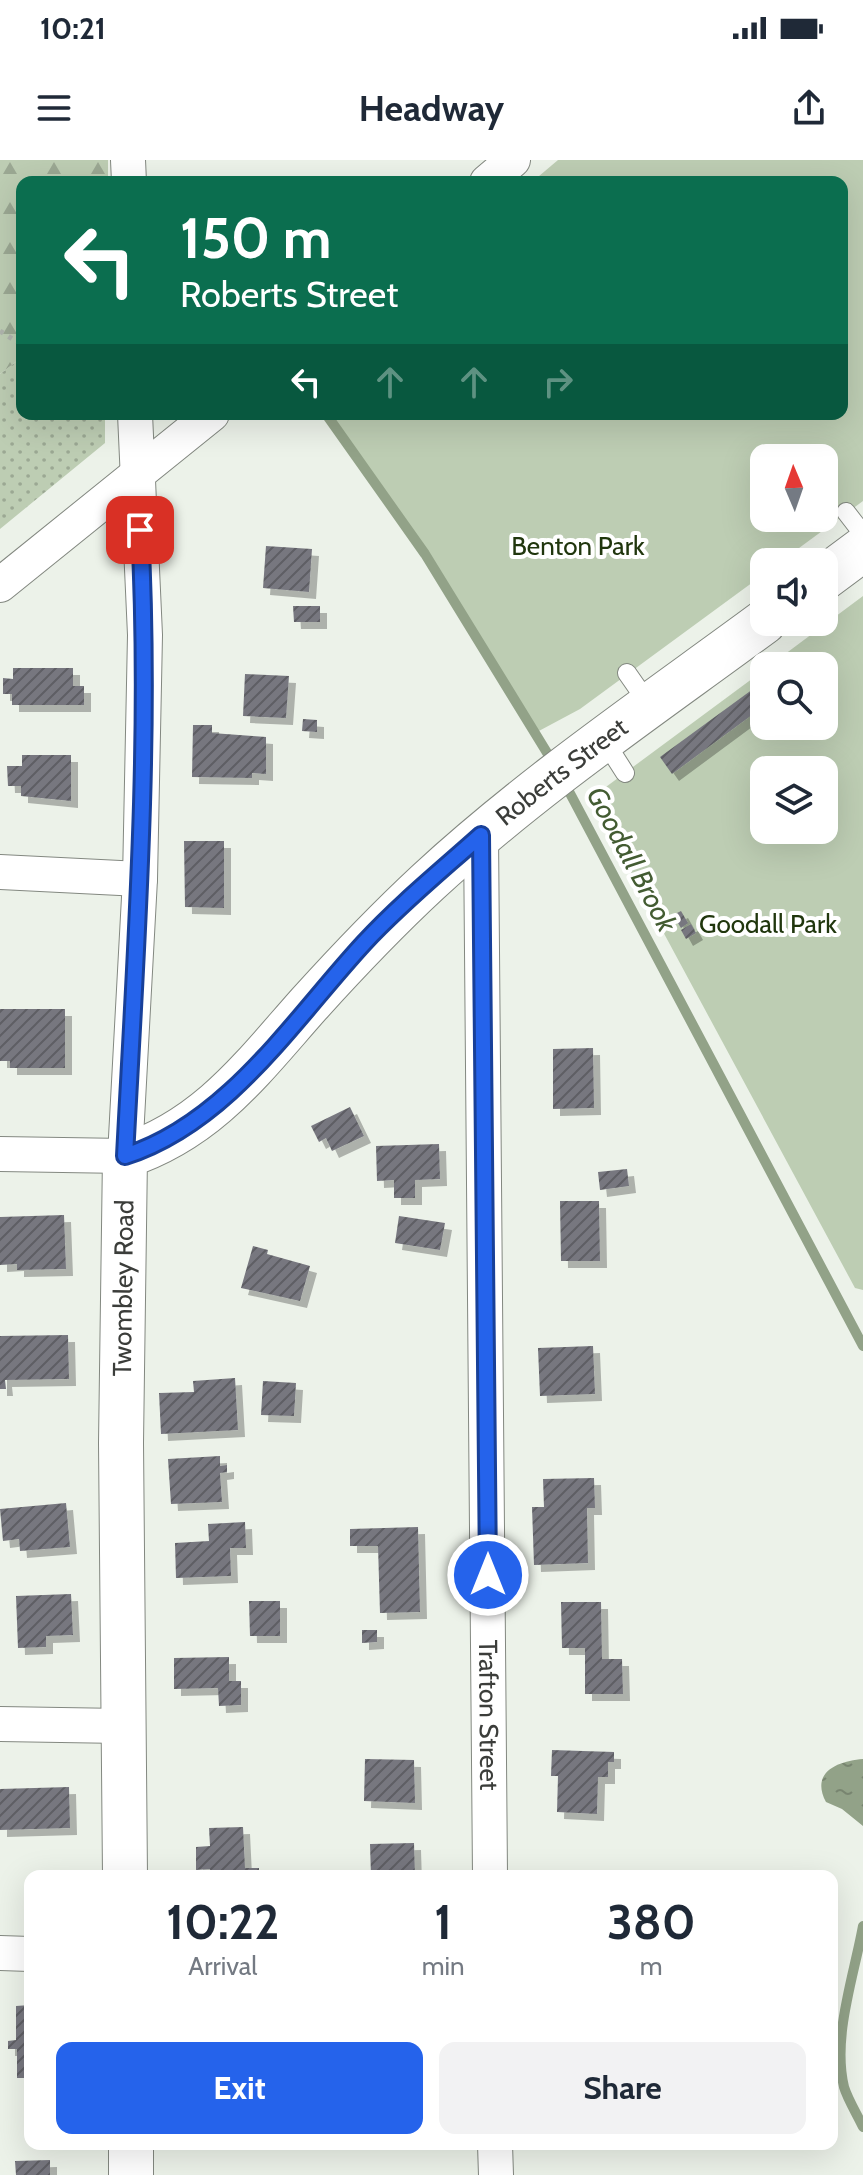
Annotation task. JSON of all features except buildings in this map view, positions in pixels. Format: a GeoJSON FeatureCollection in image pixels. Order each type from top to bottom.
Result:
{"type":"FeatureCollection","features":[{"type":"Feature","properties":{"kind":"street"},"geometry":{"type":"LineString","coordinates":[[494,176],[513,160]]}},
{"type":"Feature","properties":{"kind":"street","name":"Twombley Road"},"geometry":{"type":"LineString","coordinates":[[125,1870],[122,1726],[125,1156],[140,879],[145,635],[135,420]]}},
{"type":"Feature","properties":{"kind":"street"},"geometry":{"type":"LineString","coordinates":[[0,585],[137,478],[205,420]]}},
{"type":"Feature","properties":{"kind":"street"},"geometry":{"type":"LineString","coordinates":[[838,556],[854,531]]}},
{"type":"Feature","properties":{"kind":"street","name":"Roberts Street"},"geometry":{"type":"LineString","coordinates":[[125,1156],[171,1138],[212,1109],[367,940],[481,835],[537,790],[605,755],[639,689],[750,630]]}},
{"type":"Feature","properties":{"kind":"street","name":"Trafton Street"},"geometry":{"type":"LineString","coordinates":[[481,835],[490,1870]]}},
{"type":"Feature","properties":{"kind":"street"},"geometry":{"type":"LineString","coordinates":[[0,872],[140,879]]}},
{"type":"Feature","properties":{"kind":"street"},"geometry":{"type":"LineString","coordinates":[[0,1154],[125,1156]]}},
{"type":"Feature","properties":{"kind":"street"},"geometry":{"type":"LineString","coordinates":[[0,1724],[122,1726]]}},
{"type":"Feature","properties":{"kind":"street"},"geometry":{"type":"LineString","coordinates":[[0,1953],[24,1954]]}},
{"type":"Feature","properties":{"kind":"street"},"geometry":{"type":"LineString","coordinates":[[131,2150],[131,2175]]}},
{"type":"Feature","properties":{"kind":"street"},"geometry":{"type":"LineString","coordinates":[[495,2150],[496,2175]]}},
{"type":"Feature","properties":{"kind":"lane"},"geometry":{"type":"LineString","coordinates":[[854,531],[863,534]]}},
{"type":"Feature","properties":{"kind":"green space"},"geometry":{"type":"Polygon","coordinates":[[[0,160],[108,160],[108,176],[16,176],[16,362],[0,374],[0,160]]]}},
{"type":"Feature","properties":{"kind":"green space","name":"Benton Park"},"geometry":{"type":"Polygon","coordinates":[[[558,160],[863,160],[863,501],[838,519],[838,444],[750,444],[750,532],[821,532],[799,548],[750,548],[750,584],[580,709],[537,732],[410,533],[330,420],[848,420],[848,176],[539,176],[558,160]]]}},
{"type":"Feature","properties":{"kind":"green space"},"geometry":{"type":"Polygon","coordinates":[[[16,362],[16,420],[105,420],[105,443],[0,529],[0,374],[16,362]]]}},
{"type":"Feature","properties":{"kind":"green space","name":"Goodall Park"},"geometry":{"type":"Polygon","coordinates":[[[863,596],[863,1290],[855,1288],[591,798],[750,680],[750,740],[838,740],[838,652],[788,652],[809,636],[838,636],[838,615],[863,596]]]}},
{"type":"Feature","properties":{"kind":"water"},"geometry":{"type":"Polygon","coordinates":[[[863,1759],[863,1826],[842,1809],[826,1802],[822,1783],[829,1770],[844,1762],[863,1759]]]}},
{"type":"Feature","properties":{"kind":"waterway","name":"Goodall Brook"},"geometry":{"type":"LineString","coordinates":[[330,420],[425,554],[554,764]]}},
{"type":"Feature","properties":{"kind":"waterway","name":"Goodall Brook"},"geometry":{"type":"LineString","coordinates":[[564,782],[863,1346]]}},
{"type":"Feature","properties":{"kind":"waterway","name":"Goodall Brook"},"geometry":{"type":"LineString","coordinates":[[863,1926],[842,2027],[841,2048],[844,2087],[863,2127]]}},
{"type":"Feature","properties":{"kind":"route"},"geometry":{"type":"LineString","coordinates":[[140,530],[145,635],[140,879],[125,1156],[171,1138],[212,1109],[367,940],[481,835],[488,1575]]}}]}
